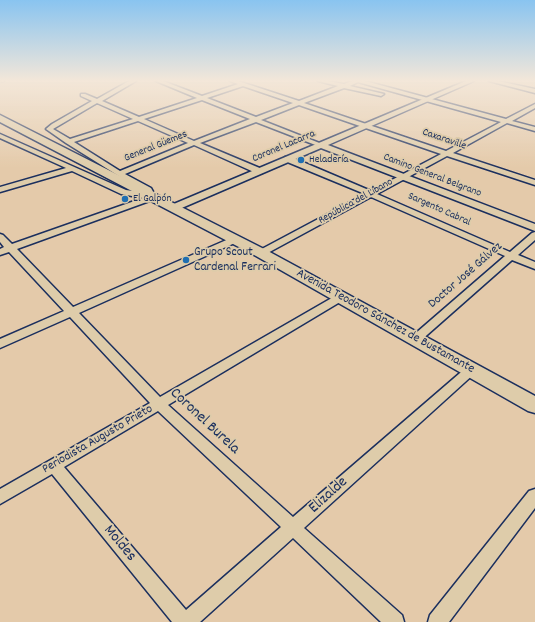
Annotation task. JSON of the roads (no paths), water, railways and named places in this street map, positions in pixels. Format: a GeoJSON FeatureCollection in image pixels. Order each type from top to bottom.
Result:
{"type":"FeatureCollection","features":[{"type":"Feature","properties":{"kind":"main road","name":"Avenida Teodoro Sánchez de Bustamante"},"geometry":{"type":"LineString","coordinates":[[0,118],[261,253],[535,404]]}},
{"type":"Feature","properties":{"kind":"street"},"geometry":{"type":"LineString","coordinates":[[81,110],[54,125],[50,128],[50,130],[119,174],[148,190],[152,197]]}},
{"type":"Feature","properties":{"kind":"street"},"geometry":{"type":"LineString","coordinates":[[118,110],[259,171]]}},
{"type":"Feature","properties":{"kind":"street"},"geometry":{"type":"LineString","coordinates":[[68,142],[165,110]]}},
{"type":"Feature","properties":{"kind":"street"},"geometry":{"type":"LineString","coordinates":[[233,110],[320,145]]}},
{"type":"Feature","properties":{"kind":"street","name":"General Güemes"},"geometry":{"type":"LineString","coordinates":[[119,174],[280,110]]}},
{"type":"Feature","properties":{"kind":"street","name":"Caxaraville"},"geometry":{"type":"LineString","coordinates":[[319,110],[535,183]]}},
{"type":"Feature","properties":{"kind":"street","name":"Coronel Lacarra"},"geometry":{"type":"LineString","coordinates":[[173,208],[405,110]]}},
{"type":"Feature","properties":{"kind":"street"},"geometry":{"type":"LineString","coordinates":[[468,110],[535,129]]}},
{"type":"Feature","properties":{"kind":"street","name":"República del Líbano"},"geometry":{"type":"LineString","coordinates":[[261,253],[526,110]]}},
{"type":"Feature","properties":{"kind":"street"},"geometry":{"type":"LineString","coordinates":[[0,136],[124,192],[152,197]]}},
{"type":"Feature","properties":{"kind":"street","name":"Camino General Belgrano"},"geometry":{"type":"LineString","coordinates":[[320,145],[535,228]]}},
{"type":"Feature","properties":{"kind":"street","name":"Sargento Cabral"},"geometry":{"type":"LineString","coordinates":[[288,159],[535,266]]}},
{"type":"Feature","properties":{"kind":"street"},"geometry":{"type":"LineString","coordinates":[[0,190],[73,168]]}},
{"type":"Feature","properties":{"kind":"street"},"geometry":{"type":"LineString","coordinates":[[5,250],[152,197]]}},
{"type":"Feature","properties":{"kind":"street","name":"Doctor José Gálvez"},"geometry":{"type":"LineString","coordinates":[[415,339],[535,235]]}},
{"type":"Feature","properties":{"kind":"street","name":"Coronel Burela"},"geometry":{"type":"LineString","coordinates":[[0,237],[5,250],[72,312],[159,404],[395,622]]}},
{"type":"Feature","properties":{"kind":"street"},"geometry":{"type":"LineString","coordinates":[[0,344],[234,240]]}},
{"type":"Feature","properties":{"kind":"street","name":"Periodista Augusto Prieto"},"geometry":{"type":"LineString","coordinates":[[0,497],[340,297]]}},
{"type":"Feature","properties":{"kind":"street","name":"Elizalde"},"geometry":{"type":"LineString","coordinates":[[185,622],[472,370]]}},
{"type":"Feature","properties":{"kind":"street","name":"Moldes"},"geometry":{"type":"LineString","coordinates":[[54,465],[185,622]]}},
{"type":"Feature","properties":{"kind":"street"},"geometry":{"type":"LineString","coordinates":[[437,622],[535,496]]}},
{"type":"Feature","properties":{"kind":"place","name":"Heladería"},"geometry":{"type":"Point","coordinates":[301,160]}},
{"type":"Feature","properties":{"kind":"place","name":"El Galpón"},"geometry":{"type":"Point","coordinates":[125,199]}},
{"type":"Feature","properties":{"kind":"place","name":"Grupo Scout Cardenal Ferrari"},"geometry":{"type":"Point","coordinates":[186,260]}}]}
